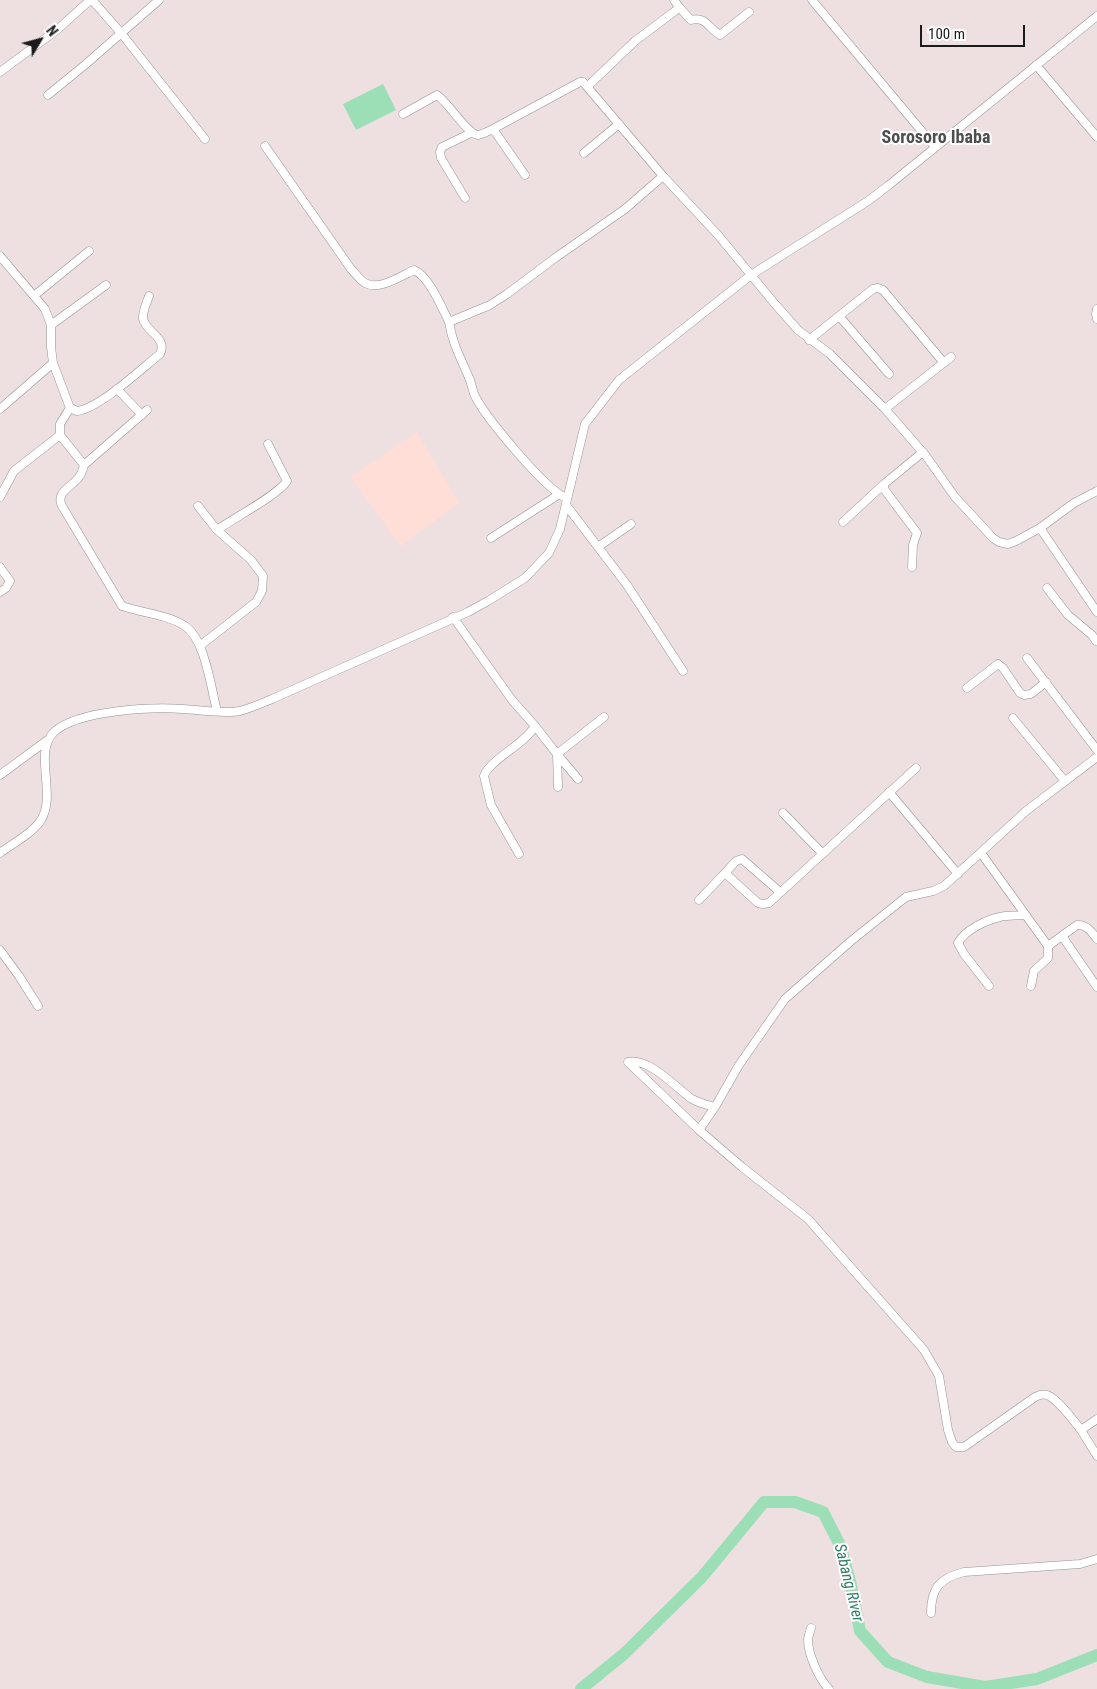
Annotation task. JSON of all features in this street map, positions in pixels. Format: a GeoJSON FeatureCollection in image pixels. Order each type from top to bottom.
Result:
{"type":"FeatureCollection","features":[{"type":"Feature","properties":{"kind":"street"},"geometry":{"type":"LineString","coordinates":[[48,95],[159,0]]}},
{"type":"Feature","properties":{"kind":"street"},"geometry":{"type":"LineString","coordinates":[[674,0],[691,20],[698,18],[703,20],[711,30],[720,35],[749,12]]}},
{"type":"Feature","properties":{"kind":"street"},"geometry":{"type":"LineString","coordinates":[[812,0],[936,147]]}},
{"type":"Feature","properties":{"kind":"street"},"geometry":{"type":"LineString","coordinates":[[0,72],[58,29],[88,2],[96,3],[205,139]]}},
{"type":"Feature","properties":{"kind":"street"},"geometry":{"type":"LineString","coordinates":[[588,86],[635,41],[679,7]]}},
{"type":"Feature","properties":{"kind":"street"},"geometry":{"type":"LineString","coordinates":[[0,775],[49,739],[54,732],[63,726],[100,713],[169,708],[239,711],[272,699],[453,618],[488,601],[525,578],[549,553],[560,529],[584,424],[619,380],[751,275],[868,201],[1097,16]]}},
{"type":"Feature","properties":{"kind":"street"},"geometry":{"type":"LineString","coordinates":[[1036,65],[1097,137]]}},
{"type":"Feature","properties":{"kind":"street"},"geometry":{"type":"LineString","coordinates":[[403,114],[437,95],[472,133],[478,135],[583,82],[663,176],[709,224],[787,317],[809,340],[830,354],[885,409],[923,452],[955,498],[993,538],[1008,544],[1016,541],[1040,528],[1074,504],[1097,491]]}},
{"type":"Feature","properties":{"kind":"street"},"geometry":{"type":"LineString","coordinates":[[584,153],[619,124]]}},
{"type":"Feature","properties":{"kind":"street"},"geometry":{"type":"LineString","coordinates":[[493,129],[525,175]]}},
{"type":"Feature","properties":{"kind":"street"},"geometry":{"type":"LineString","coordinates":[[464,198],[440,152],[442,147],[472,133]]}},
{"type":"Feature","properties":{"kind":"street"},"geometry":{"type":"LineString","coordinates":[[265,146],[351,269],[365,284],[383,284],[414,270],[419,272],[437,299],[449,322],[453,342],[476,398],[517,451],[544,482],[566,502],[627,585],[683,671]]}},
{"type":"Feature","properties":{"kind":"street"},"geometry":{"type":"LineString","coordinates":[[449,322],[499,300],[625,209],[663,176]]}},
{"type":"Feature","properties":{"kind":"street"},"geometry":{"type":"LineString","coordinates":[[35,295],[89,251]]}},
{"type":"Feature","properties":{"kind":"street"},"geometry":{"type":"LineString","coordinates":[[0,256],[45,309],[51,325],[53,363],[70,408],[77,411],[82,410],[117,389],[160,354],[162,349],[161,342],[144,323],[143,317],[149,296]]}},
{"type":"Feature","properties":{"kind":"street"},"geometry":{"type":"LineString","coordinates":[[51,325],[106,285]]}},
{"type":"Feature","properties":{"kind":"street"},"geometry":{"type":"LineString","coordinates":[[809,340],[873,289],[878,288],[883,290],[944,363]]}},
{"type":"Feature","properties":{"kind":"street"},"geometry":{"type":"LineString","coordinates":[[1097,309],[1097,319]]}},
{"type":"Feature","properties":{"kind":"street"},"geometry":{"type":"LineString","coordinates":[[839,316],[889,374]]}},
{"type":"Feature","properties":{"kind":"street"},"geometry":{"type":"LineString","coordinates":[[885,409],[951,357]]}},
{"type":"Feature","properties":{"kind":"street"},"geometry":{"type":"LineString","coordinates":[[0,409],[53,363]]}},
{"type":"Feature","properties":{"kind":"street"},"geometry":{"type":"LineString","coordinates":[[117,389],[145,413],[84,465],[78,478],[61,494],[60,501],[122,606],[148,612],[184,625],[192,631],[200,645],[217,711]]}},
{"type":"Feature","properties":{"kind":"street"},"geometry":{"type":"LineString","coordinates":[[70,408],[60,424],[60,435],[84,465]]}},
{"type":"Feature","properties":{"kind":"street"},"geometry":{"type":"LineString","coordinates":[[0,497],[14,471],[60,435]]}},
{"type":"Feature","properties":{"kind":"street"},"geometry":{"type":"LineString","coordinates":[[217,530],[265,499],[287,481],[268,444]]}},
{"type":"Feature","properties":{"kind":"street"},"geometry":{"type":"LineString","coordinates":[[843,522],[884,484],[923,452]]}},
{"type":"Feature","properties":{"kind":"street"},"geometry":{"type":"LineString","coordinates":[[884,484],[884,490],[917,533],[912,567]]}},
{"type":"Feature","properties":{"kind":"street"},"geometry":{"type":"LineString","coordinates":[[491,538],[558,495]]}},
{"type":"Feature","properties":{"kind":"street"},"geometry":{"type":"LineString","coordinates":[[198,506],[217,530],[251,560],[263,576],[262,591],[256,602],[200,645]]}},
{"type":"Feature","properties":{"kind":"street"},"geometry":{"type":"LineString","coordinates":[[598,548],[630,524]]}},
{"type":"Feature","properties":{"kind":"street"},"geometry":{"type":"LineString","coordinates":[[1040,528],[1097,612]]}},
{"type":"Feature","properties":{"kind":"street"},"geometry":{"type":"LineString","coordinates":[[0,567],[10,581],[6,588],[0,592]]}},
{"type":"Feature","properties":{"kind":"street"},"geometry":{"type":"LineString","coordinates":[[1047,588],[1068,615],[1096,641]]}},
{"type":"Feature","properties":{"kind":"street"},"geometry":{"type":"LineString","coordinates":[[453,618],[512,700],[578,779]]}},
{"type":"Feature","properties":{"kind":"street"},"geometry":{"type":"LineString","coordinates":[[1027,658],[1097,750]]}},
{"type":"Feature","properties":{"kind":"street"},"geometry":{"type":"LineString","coordinates":[[967,688],[998,664],[1003,668],[1020,693],[1024,695],[1031,694],[1046,682]]}},
{"type":"Feature","properties":{"kind":"street"},"geometry":{"type":"LineString","coordinates":[[558,754],[604,717]]}},
{"type":"Feature","properties":{"kind":"street"},"geometry":{"type":"LineString","coordinates":[[1013,718],[1064,780]]}},
{"type":"Feature","properties":{"kind":"street"},"geometry":{"type":"LineString","coordinates":[[519,854],[491,805],[484,776],[489,768],[527,738],[535,726]]}},
{"type":"Feature","properties":{"kind":"street"},"geometry":{"type":"LineString","coordinates":[[0,853],[42,819],[47,803],[45,752],[49,739]]}},
{"type":"Feature","properties":{"kind":"street"},"geometry":{"type":"LineString","coordinates":[[558,754],[558,787]]}},
{"type":"Feature","properties":{"kind":"street"},"geometry":{"type":"LineString","coordinates":[[699,1130],[739,1065],[785,999],[906,897],[933,891],[944,886],[1026,811],[1064,780],[1097,757]]}},
{"type":"Feature","properties":{"kind":"street"},"geometry":{"type":"LineString","coordinates":[[725,873],[758,902],[762,904],[769,903],[916,768]]}},
{"type":"Feature","properties":{"kind":"street"},"geometry":{"type":"LineString","coordinates":[[889,792],[958,874]]}},
{"type":"Feature","properties":{"kind":"street"},"geometry":{"type":"LineString","coordinates":[[783,813],[822,853]]}},
{"type":"Feature","properties":{"kind":"street"},"geometry":{"type":"LineString","coordinates":[[981,853],[1024,916],[1048,946],[1048,958],[1034,972],[1031,986]]}},
{"type":"Feature","properties":{"kind":"street"},"geometry":{"type":"LineString","coordinates":[[699,900],[736,861],[742,859],[780,892]]}},
{"type":"Feature","properties":{"kind":"street"},"geometry":{"type":"LineString","coordinates":[[988,986],[958,943],[965,934],[992,920],[1000,917],[1024,916]]}},
{"type":"Feature","properties":{"kind":"street"},"geometry":{"type":"LineString","coordinates":[[1048,946],[1077,925],[1086,927],[1097,939]]}},
{"type":"Feature","properties":{"kind":"street"},"geometry":{"type":"LineString","coordinates":[[1062,936],[1097,987]]}},
{"type":"Feature","properties":{"kind":"street"},"geometry":{"type":"LineString","coordinates":[[0,950],[38,1006]]}},
{"type":"Feature","properties":{"kind":"street"},"geometry":{"type":"LineString","coordinates":[[714,1108],[697,1102],[647,1065],[638,1062],[628,1062],[699,1130],[808,1219],[924,1350],[940,1376],[948,1430],[956,1447],[964,1447],[1035,1397],[1047,1395],[1056,1402],[1081,1430],[1097,1456]]}},
{"type":"Feature","properties":{"kind":"street"},"geometry":{"type":"LineString","coordinates":[[1081,1430],[1097,1418]]}},
{"type":"Feature","properties":{"kind":"street"},"geometry":{"type":"LineString","coordinates":[[931,1613],[931,1601],[934,1592],[944,1579],[952,1575],[964,1572],[1080,1564],[1097,1559]]}},
{"type":"Feature","properties":{"kind":"street"},"geometry":{"type":"LineString","coordinates":[[811,1628],[808,1640],[810,1649],[818,1674],[829,1689]]}},
{"type":"Feature","properties":{"kind":"shaded area"},"geometry":{"type":"Polygon","coordinates":[[[383,84],[396,110],[356,130],[343,104],[383,84]]]}},
{"type":"Feature","properties":{"kind":"shaded area"},"geometry":{"type":"Polygon","coordinates":[[[417,432],[459,503],[401,546],[350,477],[417,432]]]}},
{"type":"Feature","properties":{"kind":"waterway","name":"Sabang River"},"geometry":{"type":"LineString","coordinates":[[581,1689],[624,1654],[702,1577],[764,1502],[795,1502],[823,1512],[840,1545],[850,1581],[860,1631],[888,1662],[927,1677],[985,1687],[1037,1679],[1097,1655]]}},
{"type":"Feature","properties":{"kind":"district","name":"Sorosoro Ibaba"},"geometry":{"type":"Point","coordinates":[936,138]}}]}
